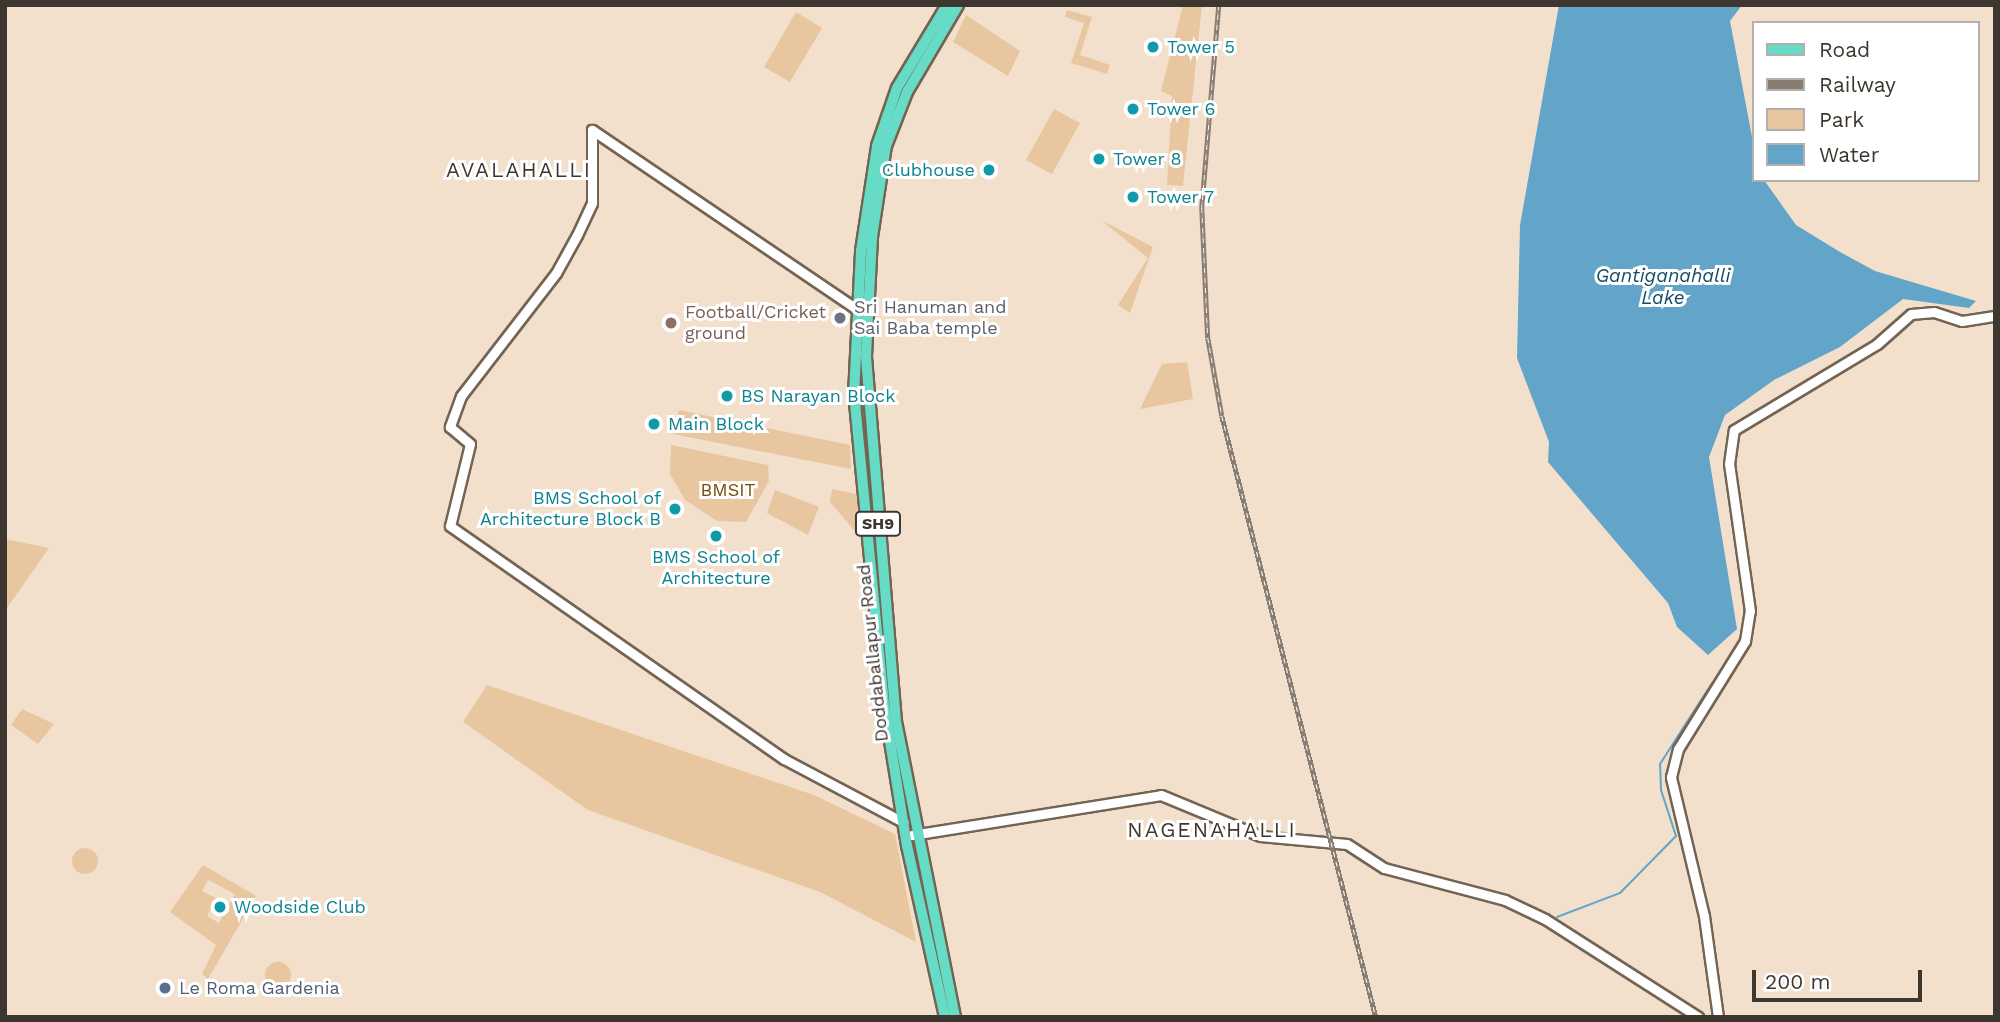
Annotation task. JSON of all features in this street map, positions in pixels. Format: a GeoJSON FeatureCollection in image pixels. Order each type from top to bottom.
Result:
{"type":"FeatureCollection","features":[{"type":"Feature","properties":{"kind":"main road","name":"Doddaballapur Road"},"geometry":{"type":"LineString","coordinates":[[945,1017],[884,705],[860,463],[864,219],[884,121],[947,5]]}},
{"type":"Feature","properties":{"kind":"main road","name":"Doddaballapur Road"},"geometry":{"type":"LineString","coordinates":[[861,312],[886,146],[907,92],[958,5]]}},
{"type":"Feature","properties":{"kind":"main road","name":"Doddaballapur Road"},"geometry":{"type":"LineString","coordinates":[[910,835],[955,1017]]}},
{"type":"Feature","properties":{"kind":"street"},"geometry":{"type":"LineString","coordinates":[[861,312],[592,130],[592,203],[577,235],[556,273],[461,396],[450,427],[470,444],[450,526],[784,760],[908,821]]}},
{"type":"Feature","properties":{"kind":"street"},"geometry":{"type":"LineString","coordinates":[[1718,1017],[1704,916],[1671,778],[1678,749],[1745,641],[1750,611],[1729,464],[1734,430],[1877,344],[1911,314],[1934,312],[1962,321],[1995,316]]}},
{"type":"Feature","properties":{"kind":"street"},"geometry":{"type":"LineString","coordinates":[[910,835],[1161,795],[1260,836],[1347,844],[1384,868],[1505,900],[1545,919],[1698,1017]]}},
{"type":"Feature","properties":{"kind":"green space"},"geometry":{"type":"Polygon","coordinates":[[[1183,5],[1202,5],[1183,186],[1167,185],[1172,96],[1161,91],[1183,5]]]}},
{"type":"Feature","properties":{"kind":"green space"},"geometry":{"type":"Polygon","coordinates":[[[1067,10],[1092,17],[1080,55],[1110,65],[1107,74],[1071,63],[1084,23],[1065,17],[1067,10]]]}},
{"type":"Feature","properties":{"kind":"green space"},"geometry":{"type":"Polygon","coordinates":[[[796,12],[822,28],[790,82],[764,67],[796,12]]]}},
{"type":"Feature","properties":{"kind":"green space"},"geometry":{"type":"Polygon","coordinates":[[[966,15],[1020,51],[1008,76],[953,42],[966,15]]]}},
{"type":"Feature","properties":{"kind":"green space"},"geometry":{"type":"Polygon","coordinates":[[[1054,109],[1080,123],[1052,174],[1026,160],[1054,109]]]}},
{"type":"Feature","properties":{"kind":"green space"},"geometry":{"type":"Polygon","coordinates":[[[1101,220],[1153,247],[1130,313],[1118,305],[1148,258],[1101,220]]]}},
{"type":"Feature","properties":{"kind":"green space"},"geometry":{"type":"Polygon","coordinates":[[[1187,362],[1193,399],[1140,409],[1162,364],[1187,362]]]}},
{"type":"Feature","properties":{"kind":"green space"},"geometry":{"type":"Polygon","coordinates":[[[679,410],[850,445],[851,469],[673,434],[679,410]]]}},
{"type":"Feature","properties":{"kind":"green space","name":"BMSIT"},"geometry":{"type":"Polygon","coordinates":[[[671,445],[768,465],[769,481],[746,522],[717,521],[685,500],[670,474],[671,445]]]}},
{"type":"Feature","properties":{"kind":"green space"},"geometry":{"type":"Polygon","coordinates":[[[832,489],[856,494],[860,537],[830,502],[832,489]]]}},
{"type":"Feature","properties":{"kind":"green space"},"geometry":{"type":"Polygon","coordinates":[[[775,490],[819,507],[808,535],[767,513],[775,490]]]}},
{"type":"Feature","properties":{"kind":"green space"},"geometry":{"type":"Polygon","coordinates":[[[5,539],[49,548],[5,611],[5,539]]]}},
{"type":"Feature","properties":{"kind":"green space"},"geometry":{"type":"Polygon","coordinates":[[[487,685],[814,795],[895,834],[916,942],[820,892],[588,810],[463,722],[487,685]]]}},
{"type":"Feature","properties":{"kind":"green space"},"geometry":{"type":"Polygon","coordinates":[[[22,709],[54,724],[38,744],[11,725],[22,709]]]}},
{"type":"Feature","properties":{"kind":"green space"},"geometry":{"type":"Polygon","coordinates":[[[85,848],[94,852],[98,861],[94,870],[85,874],[76,870],[72,861],[76,852],[85,848]]]}},
{"type":"Feature","properties":{"kind":"green space"},"geometry":{"type":"Polygon","coordinates":[[[203,865],[256,896],[208,979],[202,974],[216,945],[170,912],[203,865]],[[208,880],[202,891],[216,898],[207,916],[219,923],[235,894],[208,880]]]}},
{"type":"Feature","properties":{"kind":"green space"},"geometry":{"type":"Polygon","coordinates":[[[278,962],[287,966],[291,975],[287,984],[278,988],[269,984],[265,975],[269,966],[278,962]]]}},
{"type":"Feature","properties":{"kind":"water","name":"Gantiganahalli Lake"},"geometry":{"type":"Polygon","coordinates":[[[1559,5],[1742,5],[1730,21],[1752,137],[1752,182],[1765,182],[1796,225],[1875,271],[1976,301],[1969,308],[1903,299],[1840,347],[1774,380],[1725,415],[1709,457],[1737,629],[1708,655],[1677,627],[1668,603],[1548,462],[1549,442],[1517,358],[1520,225],[1559,5]]]}},
{"type":"Feature","properties":{"kind":"waterway"},"geometry":{"type":"LineString","coordinates":[[1557,917],[1620,893],[1676,836],[1661,790],[1660,764],[1712,683]]}},
{"type":"Feature","properties":{"kind":"railway"},"geometry":{"type":"LineString","coordinates":[[1219,5],[1202,208],[1208,338],[1222,416],[1376,1017]]}},
{"type":"Feature","properties":{"kind":"place","name":"Tower 5"},"geometry":{"type":"Point","coordinates":[1153,47]}},
{"type":"Feature","properties":{"kind":"place","name":"Tower 6"},"geometry":{"type":"Point","coordinates":[1133,109]}},
{"type":"Feature","properties":{"kind":"place","name":"Tower 8"},"geometry":{"type":"Point","coordinates":[1099,159]}},
{"type":"Feature","properties":{"kind":"place","name":"Clubhouse"},"geometry":{"type":"Point","coordinates":[989,170]}},
{"type":"Feature","properties":{"kind":"place","name":"Tower 7"},"geometry":{"type":"Point","coordinates":[1133,197]}},
{"type":"Feature","properties":{"kind":"place","name":"Sri Hanuman and Sai Baba temple"},"geometry":{"type":"Point","coordinates":[840,318]}},
{"type":"Feature","properties":{"kind":"place","name":"Football/Cricket ground"},"geometry":{"type":"Point","coordinates":[671,323]}},
{"type":"Feature","properties":{"kind":"place","name":"BS Narayan Block"},"geometry":{"type":"Point","coordinates":[727,396]}},
{"type":"Feature","properties":{"kind":"place","name":"Main Block"},"geometry":{"type":"Point","coordinates":[654,424]}},
{"type":"Feature","properties":{"kind":"place","name":"BMS School of Architecture Block B"},"geometry":{"type":"Point","coordinates":[675,509]}},
{"type":"Feature","properties":{"kind":"place","name":"BMS School of Architecture"},"geometry":{"type":"Point","coordinates":[716,536]}},
{"type":"Feature","properties":{"kind":"place","name":"Woodside Club"},"geometry":{"type":"Point","coordinates":[220,907]}},
{"type":"Feature","properties":{"kind":"place","name":"Le Roma Gardenia"},"geometry":{"type":"Point","coordinates":[165,988]}},
{"type":"Feature","properties":{"kind":"district","name":"AVALAHALLI"},"geometry":{"type":"Point","coordinates":[519,170]}},
{"type":"Feature","properties":{"kind":"district","name":"NAGENAHALLI"},"geometry":{"type":"Point","coordinates":[1212,830]}}]}
